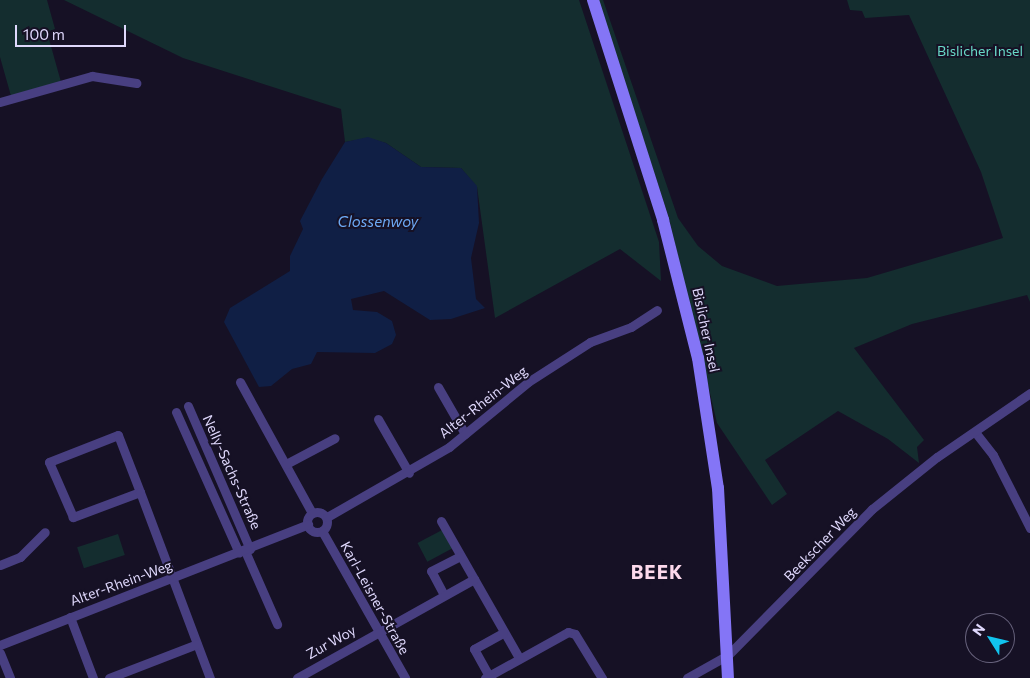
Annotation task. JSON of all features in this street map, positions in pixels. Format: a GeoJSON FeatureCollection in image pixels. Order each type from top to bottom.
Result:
{"type":"FeatureCollection","features":[{"type":"Feature","properties":{"kind":"main road","name":"Bislicher Insel"},"geometry":{"type":"LineString","coordinates":[[593,0],[663,220],[698,358],[718,488],[728,678]]}},
{"type":"Feature","properties":{"kind":"street"},"geometry":{"type":"LineString","coordinates":[[0,102],[92,76],[136,83]]}},
{"type":"Feature","properties":{"kind":"street","name":"Alter-Rhein-Weg"},"geometry":{"type":"LineString","coordinates":[[327,517],[408,472],[465,434],[528,382],[590,342],[631,327],[656,310]]}},
{"type":"Feature","properties":{"kind":"street"},"geometry":{"type":"LineString","coordinates":[[240,382],[312,513],[327,517],[322,531],[313,531],[308,524],[312,513]]}},
{"type":"Feature","properties":{"kind":"street"},"geometry":{"type":"LineString","coordinates":[[438,387],[465,434]]}},
{"type":"Feature","properties":{"kind":"street","name":"Beekscher Weg"},"geometry":{"type":"LineString","coordinates":[[687,678],[728,655],[872,509],[1030,393]]}},
{"type":"Feature","properties":{"kind":"street","name":"Nelly-Sachs-Straße"},"geometry":{"type":"LineString","coordinates":[[188,406],[244,551]]}},
{"type":"Feature","properties":{"kind":"street","name":"Nelly-Sachs-Straße"},"geometry":{"type":"LineString","coordinates":[[176,412],[244,551]]}},
{"type":"Feature","properties":{"kind":"street"},"geometry":{"type":"LineString","coordinates":[[378,419],[408,472]]}},
{"type":"Feature","properties":{"kind":"street"},"geometry":{"type":"LineString","coordinates":[[975,432],[993,455],[1030,528]]}},
{"type":"Feature","properties":{"kind":"street"},"geometry":{"type":"LineString","coordinates":[[140,492],[73,517],[65,504],[49,462],[118,435],[140,492],[210,678]]}},
{"type":"Feature","properties":{"kind":"street"},"geometry":{"type":"LineString","coordinates":[[286,464],[335,438]]}},
{"type":"Feature","properties":{"kind":"street"},"geometry":{"type":"LineString","coordinates":[[441,521],[519,658]]}},
{"type":"Feature","properties":{"kind":"street","name":"Alter-Rhein-Weg"},"geometry":{"type":"LineString","coordinates":[[0,645],[70,617],[173,580],[308,524]]}},
{"type":"Feature","properties":{"kind":"street","name":"Karl-Leisner-Straße"},"geometry":{"type":"LineString","coordinates":[[322,531],[404,678]]}},
{"type":"Feature","properties":{"kind":"street"},"geometry":{"type":"LineString","coordinates":[[0,565],[20,557],[46,532]]}},
{"type":"Feature","properties":{"kind":"street"},"geometry":{"type":"LineString","coordinates":[[244,551],[277,624]]}},
{"type":"Feature","properties":{"kind":"street"},"geometry":{"type":"LineString","coordinates":[[444,595],[431,571],[460,556]]}},
{"type":"Feature","properties":{"kind":"street","name":"Zur Woy"},"geometry":{"type":"LineString","coordinates":[[296,678],[474,579]]}},
{"type":"Feature","properties":{"kind":"street"},"geometry":{"type":"LineString","coordinates":[[70,617],[93,678]]}},
{"type":"Feature","properties":{"kind":"street"},"geometry":{"type":"LineString","coordinates":[[503,632],[474,649],[487,677],[568,632],[575,634],[602,678]]}},
{"type":"Feature","properties":{"kind":"street"},"geometry":{"type":"LineString","coordinates":[[109,678],[124,675],[197,644]]}},
{"type":"Feature","properties":{"kind":"street"},"geometry":{"type":"LineString","coordinates":[[0,653],[10,678]]}},
{"type":"Feature","properties":{"kind":"green space"},"geometry":{"type":"Polygon","coordinates":[[[0,0],[47,0],[55,29],[47,32],[61,82],[11,96],[0,57],[0,0]]]}},
{"type":"Feature","properties":{"kind":"green space"},"geometry":{"type":"Polygon","coordinates":[[[64,0],[579,0],[659,242],[661,281],[620,249],[495,318],[477,187],[461,168],[421,167],[386,143],[368,138],[345,142],[341,109],[183,58],[64,0]]]}},
{"type":"Feature","properties":{"kind":"green space"},"geometry":{"type":"Polygon","coordinates":[[[598,0],[603,0],[678,218],[698,246],[722,266],[777,286],[867,278],[1003,238],[981,172],[909,15],[865,18],[862,11],[850,10],[847,0],[1030,0],[1030,302],[1027,295],[912,324],[854,348],[924,440],[917,447],[919,463],[888,439],[838,411],[765,460],[787,494],[772,505],[717,423],[669,218],[598,0]]]}},
{"type":"Feature","properties":{"kind":"green space"},"geometry":{"type":"Polygon","coordinates":[[[444,529],[454,548],[427,562],[418,543],[444,529]]]}},
{"type":"Feature","properties":{"kind":"green space"},"geometry":{"type":"Polygon","coordinates":[[[118,534],[125,555],[84,568],[77,547],[118,534]]]}},
{"type":"Feature","properties":{"kind":"water","name":"Clossenwoy"},"geometry":{"type":"Polygon","coordinates":[[[368,137],[386,143],[421,167],[461,168],[477,186],[479,223],[471,258],[476,299],[485,308],[451,319],[430,320],[384,291],[351,299],[353,310],[377,312],[392,321],[396,335],[392,344],[375,353],[317,352],[311,364],[292,369],[271,386],[259,387],[224,322],[230,308],[290,271],[290,256],[303,229],[300,221],[322,179],[345,142],[368,137]]]}},
{"type":"Feature","properties":{"kind":"district","name":"BEEK"},"geometry":{"type":"Point","coordinates":[657,572]}}]}
